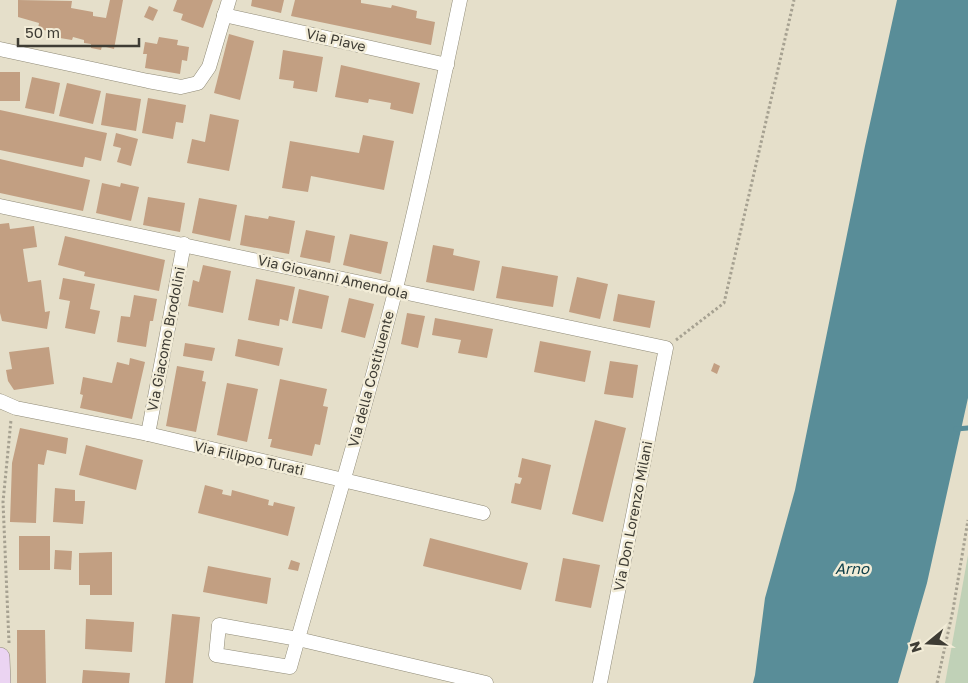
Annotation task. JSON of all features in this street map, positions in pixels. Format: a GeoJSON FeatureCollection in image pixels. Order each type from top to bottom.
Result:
{"type":"FeatureCollection","features":[{"type":"Feature","properties":{"kind":"main road"},"geometry":{"type":"LineString","coordinates":[[1,683],[5,652]]}},
{"type":"Feature","properties":{"kind":"street"},"geometry":{"type":"LineString","coordinates":[[0,49],[181,87],[198,83],[209,67],[229,0]]}},
{"type":"Feature","properties":{"kind":"street","name":"Via della Costituente"},"geometry":{"type":"LineString","coordinates":[[298,639],[395,292],[460,0]]}},
{"type":"Feature","properties":{"kind":"street","name":"Via Piave"},"geometry":{"type":"LineString","coordinates":[[224,15],[447,65]]}},
{"type":"Feature","properties":{"kind":"street","name":"Via Giovanni Amendola"},"geometry":{"type":"LineString","coordinates":[[0,206],[184,244],[395,292],[666,348]]}},
{"type":"Feature","properties":{"kind":"street","name":"Via Giacomo Brodolini"},"geometry":{"type":"LineString","coordinates":[[148,434],[184,244]]}},
{"type":"Feature","properties":{"kind":"street","name":"Via Don Lorenzo Milani"},"geometry":{"type":"LineString","coordinates":[[600,683],[666,348]]}},
{"type":"Feature","properties":{"kind":"street","name":"Via Filippo Turati"},"geometry":{"type":"LineString","coordinates":[[0,401],[15,413],[148,434],[483,513]]}},
{"type":"Feature","properties":{"kind":"street"},"geometry":{"type":"LineString","coordinates":[[0,416],[6,411],[15,413]]}},
{"type":"Feature","properties":{"kind":"street"},"geometry":{"type":"LineString","coordinates":[[298,639],[290,667],[216,655],[220,625],[298,639],[486,683]]}},
{"type":"Feature","properties":{"kind":"path"},"geometry":{"type":"LineString","coordinates":[[666,348],[724,303],[794,0]]}},
{"type":"Feature","properties":{"kind":"path"},"geometry":{"type":"LineString","coordinates":[[5,652],[4,502],[11,419],[15,413]]}},
{"type":"Feature","properties":{"kind":"path"},"geometry":{"type":"LineString","coordinates":[[937,683],[953,610],[968,520]]}},
{"type":"Feature","properties":{"kind":"green space"},"geometry":{"type":"Polygon","coordinates":[[[968,555],[968,683],[945,683],[946,678],[968,555]]]}},
{"type":"Feature","properties":{"kind":"water","name":"Arno"},"geometry":{"type":"Polygon","coordinates":[[[897,0],[968,0],[968,398],[927,583],[898,683],[753,683],[765,598],[795,490],[865,146],[897,0]]]}},
{"type":"Feature","properties":{"kind":"building"},"geometry":{"type":"Polygon","coordinates":[[[18,0],[72,1],[71,8],[93,12],[93,16],[106,18],[110,0],[123,0],[114,49],[102,46],[101,50],[91,48],[91,44],[84,43],[84,40],[73,37],[72,40],[60,38],[61,33],[38,29],[39,23],[18,17],[18,0]]]}},
{"type":"Feature","properties":{"kind":"building"},"geometry":{"type":"Polygon","coordinates":[[[177,0],[213,0],[203,28],[181,20],[183,14],[173,11],[177,0]]]}},
{"type":"Feature","properties":{"kind":"building"},"geometry":{"type":"Polygon","coordinates":[[[252,0],[284,0],[281,13],[251,6],[252,0]]]}},
{"type":"Feature","properties":{"kind":"building"},"geometry":{"type":"Polygon","coordinates":[[[295,0],[361,0],[361,3],[391,8],[392,5],[417,11],[416,18],[435,22],[431,45],[291,16],[295,0]]]}},
{"type":"Feature","properties":{"kind":"building"},"geometry":{"type":"Polygon","coordinates":[[[149,6],[158,10],[153,21],[144,17],[149,6]]]}},
{"type":"Feature","properties":{"kind":"building"},"geometry":{"type":"Polygon","coordinates":[[[229,34],[254,41],[240,100],[214,93],[229,34]]]}},
{"type":"Feature","properties":{"kind":"building"},"geometry":{"type":"Polygon","coordinates":[[[159,37],[178,40],[177,45],[189,47],[187,61],[182,60],[180,74],[145,68],[147,54],[143,54],[145,42],[157,44],[159,37]]]}},
{"type":"Feature","properties":{"kind":"building"},"geometry":{"type":"Polygon","coordinates":[[[283,50],[323,57],[317,92],[293,88],[294,81],[279,79],[283,50]]]}},
{"type":"Feature","properties":{"kind":"building"},"geometry":{"type":"Polygon","coordinates":[[[341,65],[420,83],[413,114],[390,109],[391,103],[369,99],[368,103],[335,97],[341,65]]]}},
{"type":"Feature","properties":{"kind":"building"},"geometry":{"type":"Polygon","coordinates":[[[0,72],[20,72],[20,101],[0,101],[0,72]]]}},
{"type":"Feature","properties":{"kind":"building"},"geometry":{"type":"Polygon","coordinates":[[[32,77],[60,83],[54,114],[25,108],[32,77]]]}},
{"type":"Feature","properties":{"kind":"building"},"geometry":{"type":"Polygon","coordinates":[[[67,83],[101,91],[93,124],[59,116],[67,83]]]}},
{"type":"Feature","properties":{"kind":"building"},"geometry":{"type":"Polygon","coordinates":[[[106,93],[141,99],[136,131],[101,125],[106,93]]]}},
{"type":"Feature","properties":{"kind":"building"},"geometry":{"type":"Polygon","coordinates":[[[148,98],[186,105],[183,123],[176,122],[173,139],[142,133],[148,98]]]}},
{"type":"Feature","properties":{"kind":"building"},"geometry":{"type":"Polygon","coordinates":[[[0,110],[107,133],[101,161],[85,157],[83,167],[81,167],[0,150],[0,110]]]}},
{"type":"Feature","properties":{"kind":"building"},"geometry":{"type":"Polygon","coordinates":[[[210,114],[239,120],[229,171],[187,163],[192,139],[205,142],[210,114]]]}},
{"type":"Feature","properties":{"kind":"building"},"geometry":{"type":"Polygon","coordinates":[[[116,133],[138,139],[131,166],[117,162],[121,148],[113,146],[116,133]]]}},
{"type":"Feature","properties":{"kind":"building"},"geometry":{"type":"Polygon","coordinates":[[[363,135],[394,141],[384,190],[311,176],[308,192],[282,188],[290,141],[359,153],[363,135]]]}},
{"type":"Feature","properties":{"kind":"building"},"geometry":{"type":"Polygon","coordinates":[[[0,159],[90,180],[83,211],[0,193],[0,159]]]}},
{"type":"Feature","properties":{"kind":"building"},"geometry":{"type":"Polygon","coordinates":[[[102,183],[120,187],[121,183],[139,187],[131,221],[96,213],[102,183]]]}},
{"type":"Feature","properties":{"kind":"building"},"geometry":{"type":"Polygon","coordinates":[[[148,197],[185,203],[180,232],[143,225],[148,197]]]}},
{"type":"Feature","properties":{"kind":"building"},"geometry":{"type":"Polygon","coordinates":[[[199,198],[237,205],[230,241],[192,233],[199,198]]]}},
{"type":"Feature","properties":{"kind":"building"},"geometry":{"type":"Polygon","coordinates":[[[245,215],[268,219],[269,216],[295,221],[289,254],[240,245],[245,215]]]}},
{"type":"Feature","properties":{"kind":"building"},"geometry":{"type":"Polygon","coordinates":[[[9,223],[10,229],[34,226],[37,247],[23,249],[28,282],[41,280],[45,312],[50,311],[47,329],[2,321],[0,313],[0,224],[9,223]]]}},
{"type":"Feature","properties":{"kind":"building"},"geometry":{"type":"Polygon","coordinates":[[[306,230],[335,236],[330,263],[300,257],[306,230]]]}},
{"type":"Feature","properties":{"kind":"building"},"geometry":{"type":"Polygon","coordinates":[[[350,234],[388,242],[381,274],[343,265],[350,234]]]}},
{"type":"Feature","properties":{"kind":"building"},"geometry":{"type":"Polygon","coordinates":[[[65,236],[165,260],[159,291],[84,276],[85,272],[58,265],[65,236]]]}},
{"type":"Feature","properties":{"kind":"building"},"geometry":{"type":"Polygon","coordinates":[[[433,245],[454,249],[453,255],[480,261],[474,291],[426,282],[433,245]]]}},
{"type":"Feature","properties":{"kind":"building"},"geometry":{"type":"Polygon","coordinates":[[[203,265],[231,271],[223,313],[188,306],[193,280],[199,282],[203,265]]]}},
{"type":"Feature","properties":{"kind":"building"},"geometry":{"type":"Polygon","coordinates":[[[502,266],[558,276],[553,307],[496,298],[502,266]]]}},
{"type":"Feature","properties":{"kind":"building"},"geometry":{"type":"Polygon","coordinates":[[[577,277],[608,284],[600,319],[569,312],[577,277]]]}},
{"type":"Feature","properties":{"kind":"building"},"geometry":{"type":"Polygon","coordinates":[[[63,278],[95,284],[90,309],[100,311],[95,334],[65,328],[70,301],[59,299],[63,278]]]}},
{"type":"Feature","properties":{"kind":"building"},"geometry":{"type":"Polygon","coordinates":[[[256,279],[295,287],[288,321],[280,319],[279,326],[248,320],[256,279]]]}},
{"type":"Feature","properties":{"kind":"building"},"geometry":{"type":"Polygon","coordinates":[[[299,289],[329,296],[322,329],[292,323],[299,289]]]}},
{"type":"Feature","properties":{"kind":"building"},"geometry":{"type":"Polygon","coordinates":[[[618,294],[655,301],[650,328],[613,321],[618,294]]]}},
{"type":"Feature","properties":{"kind":"building"},"geometry":{"type":"Polygon","coordinates":[[[134,295],[157,299],[153,321],[150,321],[146,347],[117,342],[121,316],[130,317],[134,295]]]}},
{"type":"Feature","properties":{"kind":"building"},"geometry":{"type":"Polygon","coordinates":[[[349,298],[374,304],[365,338],[341,332],[349,298]]]}},
{"type":"Feature","properties":{"kind":"building"},"geometry":{"type":"Polygon","coordinates":[[[407,313],[425,316],[418,348],[401,344],[407,313]]]}},
{"type":"Feature","properties":{"kind":"building"},"geometry":{"type":"Polygon","coordinates":[[[435,318],[493,329],[487,358],[458,353],[461,340],[432,335],[435,318]]]}},
{"type":"Feature","properties":{"kind":"building"},"geometry":{"type":"Polygon","coordinates":[[[238,339],[283,348],[279,366],[235,356],[238,339]]]}},
{"type":"Feature","properties":{"kind":"building"},"geometry":{"type":"Polygon","coordinates":[[[540,341],[591,351],[585,382],[534,372],[540,341]]]}},
{"type":"Feature","properties":{"kind":"building"},"geometry":{"type":"Polygon","coordinates":[[[185,343],[215,348],[212,361],[183,356],[185,343]]]}},
{"type":"Feature","properties":{"kind":"building"},"geometry":{"type":"Polygon","coordinates":[[[49,347],[54,384],[14,390],[8,381],[6,370],[12,369],[9,352],[49,347]]]}},
{"type":"Feature","properties":{"kind":"building"},"geometry":{"type":"Polygon","coordinates":[[[130,358],[145,362],[132,419],[80,408],[83,395],[80,394],[83,377],[112,383],[117,362],[129,365],[130,358]]]}},
{"type":"Feature","properties":{"kind":"building"},"geometry":{"type":"Polygon","coordinates":[[[610,361],[638,365],[633,398],[604,394],[610,361]]]}},
{"type":"Feature","properties":{"kind":"building"},"geometry":{"type":"Polygon","coordinates":[[[714,363],[720,366],[717,374],[711,371],[714,363]]]}},
{"type":"Feature","properties":{"kind":"building"},"geometry":{"type":"Polygon","coordinates":[[[177,366],[204,371],[202,381],[206,382],[196,432],[166,426],[177,366]]]}},
{"type":"Feature","properties":{"kind":"building"},"geometry":{"type":"Polygon","coordinates":[[[280,379],[327,389],[323,406],[328,407],[320,445],[315,444],[312,456],[270,447],[272,439],[268,439],[280,379]]]}},
{"type":"Feature","properties":{"kind":"building"},"geometry":{"type":"Polygon","coordinates":[[[227,383],[258,389],[247,442],[217,435],[227,383]]]}},
{"type":"Feature","properties":{"kind":"building"},"geometry":{"type":"Polygon","coordinates":[[[595,420],[626,428],[603,522],[572,514],[595,420]]]}},
{"type":"Feature","properties":{"kind":"building"},"geometry":{"type":"Polygon","coordinates":[[[20,428],[68,438],[66,454],[47,450],[44,465],[38,464],[36,523],[10,522],[12,463],[20,428]]]}},
{"type":"Feature","properties":{"kind":"building"},"geometry":{"type":"Polygon","coordinates":[[[86,445],[143,460],[136,490],[79,475],[86,445]]]}},
{"type":"Feature","properties":{"kind":"building"},"geometry":{"type":"Polygon","coordinates":[[[522,458],[551,465],[541,510],[511,503],[515,483],[520,484],[522,478],[518,477],[522,458]]]}},
{"type":"Feature","properties":{"kind":"building"},"geometry":{"type":"Polygon","coordinates":[[[205,485],[223,490],[222,494],[231,496],[232,490],[269,500],[268,505],[273,506],[274,502],[295,507],[288,536],[198,513],[205,485]]]}},
{"type":"Feature","properties":{"kind":"building"},"geometry":{"type":"Polygon","coordinates":[[[55,488],[75,490],[75,501],[85,501],[83,524],[53,522],[55,488]]]}},
{"type":"Feature","properties":{"kind":"building"},"geometry":{"type":"Polygon","coordinates":[[[19,536],[50,536],[50,570],[19,570],[19,536]]]}},
{"type":"Feature","properties":{"kind":"building"},"geometry":{"type":"Polygon","coordinates":[[[430,538],[528,563],[521,590],[423,566],[430,538]]]}},
{"type":"Feature","properties":{"kind":"building"},"geometry":{"type":"Polygon","coordinates":[[[55,550],[72,551],[71,570],[54,569],[55,550]]]}},
{"type":"Feature","properties":{"kind":"building"},"geometry":{"type":"Polygon","coordinates":[[[112,552],[112,595],[90,595],[90,585],[79,585],[79,553],[112,552]]]}},
{"type":"Feature","properties":{"kind":"building"},"geometry":{"type":"Polygon","coordinates":[[[563,558],[600,565],[591,608],[555,601],[563,558]]]}},
{"type":"Feature","properties":{"kind":"building"},"geometry":{"type":"Polygon","coordinates":[[[291,560],[300,563],[298,571],[288,569],[291,560]]]}},
{"type":"Feature","properties":{"kind":"building"},"geometry":{"type":"Polygon","coordinates":[[[208,566],[271,578],[267,604],[203,592],[208,566]]]}},
{"type":"Feature","properties":{"kind":"building"},"geometry":{"type":"Polygon","coordinates":[[[172,614],[200,617],[193,683],[165,683],[172,614]]]}},
{"type":"Feature","properties":{"kind":"building"},"geometry":{"type":"Polygon","coordinates":[[[86,619],[134,622],[132,652],[85,649],[86,619]]]}},
{"type":"Feature","properties":{"kind":"building"},"geometry":{"type":"Polygon","coordinates":[[[17,630],[45,630],[46,683],[17,683],[17,630]]]}},
{"type":"Feature","properties":{"kind":"building"},"geometry":{"type":"Polygon","coordinates":[[[83,670],[130,673],[129,683],[82,683],[83,670]]]}},
{"type":"Feature","properties":{"kind":"waterway"},"geometry":{"type":"LineString","coordinates":[[956,429],[968,428]]}}]}
